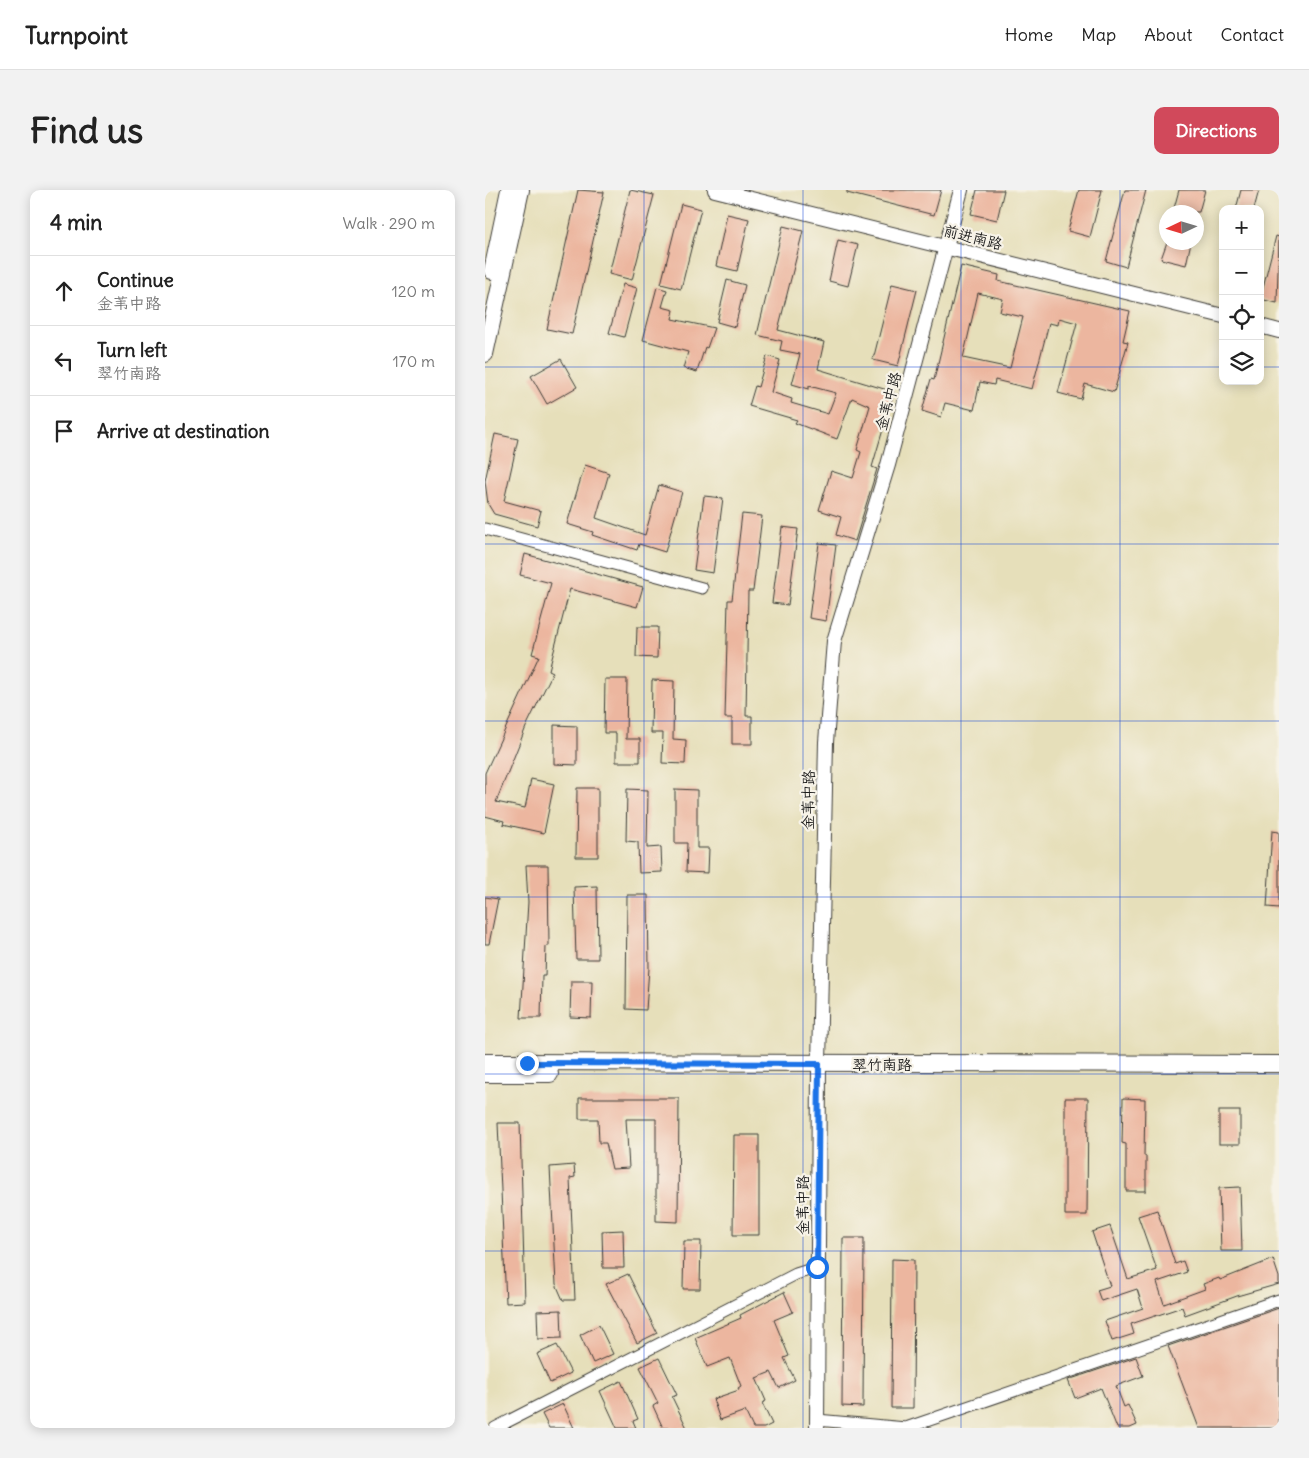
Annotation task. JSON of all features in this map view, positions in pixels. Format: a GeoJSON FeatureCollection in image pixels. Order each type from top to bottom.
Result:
{"type":"FeatureCollection","features":[{"type":"Feature","properties":{"kind":"main road"},"geometry":{"type":"LineString","coordinates":[[485,302],[509,190]]}},
{"type":"Feature","properties":{"kind":"main road"},"geometry":{"type":"LineString","coordinates":[[485,354],[521,190]]}},
{"type":"Feature","properties":{"kind":"main road","name":"翠竹南路"},"geometry":{"type":"LineString","coordinates":[[485,1062],[819,1069],[1279,1075]]}},
{"type":"Feature","properties":{"kind":"main road","name":"翠竹南路"},"geometry":{"type":"LineString","coordinates":[[485,1074],[1279,1064]]}},
{"type":"Feature","properties":{"kind":"street","name":"前进南路"},"geometry":{"type":"LineString","coordinates":[[715,190],[1219,315]]}},
{"type":"Feature","properties":{"kind":"street","name":"金苇中路"},"geometry":{"type":"LineString","coordinates":[[817,1424],[819,1069],[826,742],[834,641],[888,465],[961,190]]}},
{"type":"Feature","properties":{"kind":"street"},"geometry":{"type":"LineString","coordinates":[[1264,327],[1279,331]]}},
{"type":"Feature","properties":{"kind":"street"},"geometry":{"type":"LineString","coordinates":[[485,529],[702,588]]}},
{"type":"Feature","properties":{"kind":"street"},"geometry":{"type":"LineString","coordinates":[[495,1428],[796,1274],[817,1267]]}},
{"type":"Feature","properties":{"kind":"street"},"geometry":{"type":"LineString","coordinates":[[817,1424],[906,1428],[1279,1300]]}},
{"type":"Feature","properties":{"kind":"building"},"geometry":{"type":"Polygon","coordinates":[[[578,190],[604,192],[572,334],[547,329],[578,190]]]}},
{"type":"Feature","properties":{"kind":"building"},"geometry":{"type":"Polygon","coordinates":[[[630,190],[654,195],[632,280],[609,274],[630,190]]]}},
{"type":"Feature","properties":{"kind":"building"},"geometry":{"type":"Polygon","coordinates":[[[847,190],[941,190],[934,215],[847,193],[847,190]]]}},
{"type":"Feature","properties":{"kind":"building"},"geometry":{"type":"Polygon","coordinates":[[[977,190],[1004,190],[997,220],[971,214],[977,190]]]}},
{"type":"Feature","properties":{"kind":"building"},"geometry":{"type":"Polygon","coordinates":[[[1079,190],[1102,190],[1090,237],[1068,231],[1079,190]]]}},
{"type":"Feature","properties":{"kind":"building"},"geometry":{"type":"Polygon","coordinates":[[[1125,190],[1146,190],[1126,267],[1106,261],[1125,190]]]}},
{"type":"Feature","properties":{"kind":"building"},"geometry":{"type":"Polygon","coordinates":[[[1179,190],[1205,190],[1201,205],[1175,205],[1179,190]]]}},
{"type":"Feature","properties":{"kind":"building"},"geometry":{"type":"Polygon","coordinates":[[[1241,190],[1259,190],[1255,205],[1237,205],[1241,190]]]}},
{"type":"Feature","properties":{"kind":"building"},"geometry":{"type":"Polygon","coordinates":[[[681,204],[701,209],[681,289],[661,284],[681,204]]]}},
{"type":"Feature","properties":{"kind":"building"},"geometry":{"type":"Polygon","coordinates":[[[727,214],[749,219],[737,271],[716,266],[727,214]]]}},
{"type":"Feature","properties":{"kind":"building"},"geometry":{"type":"Polygon","coordinates":[[[783,226],[803,231],[778,330],[824,342],[818,369],[894,392],[872,467],[877,469],[855,541],[836,535],[841,517],[819,510],[831,471],[853,478],[861,452],[857,450],[870,406],[852,398],[837,439],[795,423],[797,420],[749,406],[755,386],[758,387],[767,356],[780,360],[771,392],[792,399],[791,403],[828,414],[836,393],[792,384],[800,354],[780,350],[782,341],[757,335],[783,226]]]}},
{"type":"Feature","properties":{"kind":"building"},"geometry":{"type":"Polygon","coordinates":[[[1276,236],[1279,237],[1277,303],[1264,300],[1264,283],[1276,236]]]}},
{"type":"Feature","properties":{"kind":"building"},"geometry":{"type":"Polygon","coordinates":[[[838,240],[858,245],[848,286],[829,281],[838,240]]]}},
{"type":"Feature","properties":{"kind":"building"},"geometry":{"type":"Polygon","coordinates":[[[1164,250],[1189,250],[1186,265],[1161,259],[1164,250]]]}},
{"type":"Feature","properties":{"kind":"building"},"geometry":{"type":"Polygon","coordinates":[[[961,266],[999,275],[998,281],[1130,311],[1123,341],[1128,342],[1114,392],[1085,384],[1081,399],[1058,393],[1077,323],[1059,318],[1058,325],[1049,323],[1032,389],[995,380],[994,385],[980,382],[974,410],[945,403],[941,417],[922,411],[931,379],[934,380],[961,266]],[[978,293],[963,358],[1010,368],[1023,317],[1000,312],[1003,299],[978,293]]]}},
{"type":"Feature","properties":{"kind":"building"},"geometry":{"type":"Polygon","coordinates":[[[727,280],[745,285],[735,327],[717,322],[727,280]]]}},
{"type":"Feature","properties":{"kind":"building"},"geometry":{"type":"Polygon","coordinates":[[[623,284],[637,288],[624,337],[609,333],[623,284]]]}},
{"type":"Feature","properties":{"kind":"building"},"geometry":{"type":"Polygon","coordinates":[[[892,284],[917,290],[898,366],[873,360],[892,284]]]}},
{"type":"Feature","properties":{"kind":"building"},"geometry":{"type":"Polygon","coordinates":[[[657,287],[667,290],[662,307],[674,310],[672,319],[714,328],[707,348],[705,347],[697,372],[683,368],[688,352],[643,340],[657,287]]]}},
{"type":"Feature","properties":{"kind":"building"},"geometry":{"type":"Polygon","coordinates":[[[561,359],[577,387],[547,404],[531,376],[561,359]]]}},
{"type":"Feature","properties":{"kind":"building"},"geometry":{"type":"Polygon","coordinates":[[[495,434],[518,439],[504,501],[541,511],[537,526],[494,514],[488,504],[485,481],[495,434]]]}},
{"type":"Feature","properties":{"kind":"building"},"geometry":{"type":"Polygon","coordinates":[[[585,465],[609,473],[596,518],[645,535],[659,485],[682,492],[665,552],[639,544],[637,550],[592,535],[593,532],[567,524],[585,465]]]}},
{"type":"Feature","properties":{"kind":"building"},"geometry":{"type":"Polygon","coordinates":[[[704,496],[723,498],[713,573],[694,570],[704,496]]]}},
{"type":"Feature","properties":{"kind":"building"},"geometry":{"type":"Polygon","coordinates":[[[742,514],[762,516],[753,591],[748,591],[746,716],[752,716],[752,744],[732,744],[732,718],[725,718],[728,600],[732,600],[742,514]]]}},
{"type":"Feature","properties":{"kind":"building"},"geometry":{"type":"Polygon","coordinates":[[[782,527],[798,529],[788,605],[772,603],[782,527]]]}},
{"type":"Feature","properties":{"kind":"building"},"geometry":{"type":"Polygon","coordinates":[[[819,543],[836,545],[826,621],[809,618],[819,543]]]}},
{"type":"Feature","properties":{"kind":"building"},"geometry":{"type":"Polygon","coordinates":[[[525,554],[643,587],[637,607],[570,589],[549,670],[553,672],[526,727],[496,802],[525,808],[531,779],[554,784],[544,833],[503,824],[504,821],[485,816],[485,773],[539,656],[532,654],[551,583],[520,575],[525,554]]]}},
{"type":"Feature","properties":{"kind":"building"},"geometry":{"type":"Polygon","coordinates":[[[637,627],[658,627],[657,658],[636,657],[637,627]]]}},
{"type":"Feature","properties":{"kind":"building"},"geometry":{"type":"Polygon","coordinates":[[[605,679],[627,679],[626,739],[640,739],[640,762],[616,762],[616,733],[604,733],[605,679]]]}},
{"type":"Feature","properties":{"kind":"building"},"geometry":{"type":"Polygon","coordinates":[[[652,680],[674,681],[673,739],[686,740],[685,764],[662,763],[663,733],[651,733],[652,680]]]}},
{"type":"Feature","properties":{"kind":"building"},"geometry":{"type":"Polygon","coordinates":[[[554,725],[577,726],[577,765],[554,764],[554,725]]]}},
{"type":"Feature","properties":{"kind":"building"},"geometry":{"type":"Polygon","coordinates":[[[577,788],[598,788],[598,857],[576,857],[577,788]]]}},
{"type":"Feature","properties":{"kind":"building"},"geometry":{"type":"Polygon","coordinates":[[[627,789],[648,790],[647,848],[661,847],[662,872],[639,873],[638,842],[626,841],[627,789]]]}},
{"type":"Feature","properties":{"kind":"building"},"geometry":{"type":"Polygon","coordinates":[[[675,789],[697,790],[697,848],[709,848],[708,873],[686,872],[687,843],[675,843],[675,789]]]}},
{"type":"Feature","properties":{"kind":"building"},"geometry":{"type":"Polygon","coordinates":[[[1272,831],[1279,832],[1279,908],[1267,907],[1272,831]]]}},
{"type":"Feature","properties":{"kind":"building"},"geometry":{"type":"Polygon","coordinates":[[[526,865],[548,865],[549,946],[546,946],[545,976],[542,976],[541,1018],[521,1018],[528,902],[526,865]]]}},
{"type":"Feature","properties":{"kind":"building"},"geometry":{"type":"Polygon","coordinates":[[[597,886],[598,959],[576,959],[574,887],[597,886]]]}},
{"type":"Feature","properties":{"kind":"building"},"geometry":{"type":"Polygon","coordinates":[[[627,895],[648,895],[649,968],[646,1010],[626,1009],[627,895]]]}},
{"type":"Feature","properties":{"kind":"building"},"geometry":{"type":"Polygon","coordinates":[[[485,897],[498,899],[489,944],[485,944],[485,897]]]}},
{"type":"Feature","properties":{"kind":"building"},"geometry":{"type":"Polygon","coordinates":[[[571,981],[592,981],[591,1018],[570,1017],[571,981]]]}},
{"type":"Feature","properties":{"kind":"building"},"geometry":{"type":"Polygon","coordinates":[[[579,1098],[679,1098],[678,1222],[656,1221],[656,1119],[626,1119],[629,1168],[612,1169],[606,1143],[599,1143],[598,1119],[579,1119],[579,1098]]]}},
{"type":"Feature","properties":{"kind":"building"},"geometry":{"type":"Polygon","coordinates":[[[1065,1098],[1088,1098],[1087,1215],[1065,1215],[1065,1098]]]}},
{"type":"Feature","properties":{"kind":"building"},"geometry":{"type":"Polygon","coordinates":[[[1123,1098],[1145,1099],[1144,1156],[1146,1156],[1146,1191],[1126,1191],[1126,1144],[1122,1143],[1123,1098]]]}},
{"type":"Feature","properties":{"kind":"building"},"geometry":{"type":"Polygon","coordinates":[[[1219,1111],[1240,1111],[1240,1144],[1219,1144],[1219,1111]]]}},
{"type":"Feature","properties":{"kind":"building"},"geometry":{"type":"Polygon","coordinates":[[[498,1123],[520,1123],[525,1302],[506,1303],[498,1123]]]}},
{"type":"Feature","properties":{"kind":"building"},"geometry":{"type":"Polygon","coordinates":[[[734,1135],[759,1135],[759,1235],[733,1235],[734,1135]]]}},
{"type":"Feature","properties":{"kind":"building"},"geometry":{"type":"Polygon","coordinates":[[[574,1165],[575,1177],[570,1178],[575,1300],[563,1300],[556,1284],[550,1167],[574,1165]]]}},
{"type":"Feature","properties":{"kind":"building"},"geometry":{"type":"Polygon","coordinates":[[[1240,1187],[1242,1251],[1221,1251],[1219,1188],[1240,1187]]]}},
{"type":"Feature","properties":{"kind":"building"},"geometry":{"type":"Polygon","coordinates":[[[1157,1210],[1175,1264],[1183,1261],[1187,1272],[1157,1282],[1164,1304],[1205,1289],[1203,1284],[1219,1278],[1220,1280],[1273,1259],[1279,1277],[1279,1284],[1237,1296],[1185,1315],[1182,1307],[1131,1324],[1134,1334],[1112,1341],[1105,1321],[1143,1308],[1137,1289],[1101,1301],[1097,1290],[1110,1286],[1092,1232],[1110,1226],[1128,1279],[1157,1270],[1138,1216],[1157,1210]]]}},
{"type":"Feature","properties":{"kind":"building"},"geometry":{"type":"Polygon","coordinates":[[[623,1230],[624,1268],[603,1268],[602,1231],[623,1230]]]}},
{"type":"Feature","properties":{"kind":"building"},"geometry":{"type":"Polygon","coordinates":[[[843,1238],[864,1238],[863,1407],[842,1406],[843,1238]]]}},
{"type":"Feature","properties":{"kind":"building"},"geometry":{"type":"Polygon","coordinates":[[[684,1241],[701,1241],[700,1289],[683,1289],[684,1241]]]}},
{"type":"Feature","properties":{"kind":"building"},"geometry":{"type":"Polygon","coordinates":[[[892,1259],[914,1260],[913,1408],[891,1408],[892,1259]]]}},
{"type":"Feature","properties":{"kind":"building"},"geometry":{"type":"Polygon","coordinates":[[[628,1274],[657,1333],[637,1343],[606,1284],[628,1274]]]}},
{"type":"Feature","properties":{"kind":"building"},"geometry":{"type":"Polygon","coordinates":[[[784,1292],[793,1312],[774,1320],[789,1356],[784,1358],[795,1380],[779,1388],[771,1372],[756,1378],[766,1401],[762,1403],[772,1424],[764,1428],[753,1428],[745,1411],[720,1420],[713,1399],[739,1390],[738,1388],[741,1386],[730,1358],[707,1367],[695,1338],[741,1318],[740,1315],[784,1292]]]}},
{"type":"Feature","properties":{"kind":"building"},"geometry":{"type":"Polygon","coordinates":[[[1279,1308],[1279,1428],[1199,1428],[1168,1346],[1279,1308]]]}},
{"type":"Feature","properties":{"kind":"building"},"geometry":{"type":"Polygon","coordinates":[[[561,1310],[562,1338],[538,1339],[537,1311],[561,1310]]]}},
{"type":"Feature","properties":{"kind":"building"},"geometry":{"type":"Polygon","coordinates":[[[599,1325],[613,1354],[593,1363],[580,1335],[599,1325]]]}},
{"type":"Feature","properties":{"kind":"building"},"geometry":{"type":"Polygon","coordinates":[[[557,1345],[571,1373],[550,1383],[537,1354],[557,1345]]]}},
{"type":"Feature","properties":{"kind":"building"},"geometry":{"type":"Polygon","coordinates":[[[1136,1357],[1143,1376],[1116,1386],[1124,1407],[1128,1405],[1137,1425],[1130,1428],[1117,1428],[1101,1388],[1075,1398],[1068,1380],[1136,1357]]]}},
{"type":"Feature","properties":{"kind":"building"},"geometry":{"type":"Polygon","coordinates":[[[659,1358],[677,1395],[672,1397],[687,1428],[663,1428],[653,1406],[658,1403],[640,1367],[659,1358]]]}},
{"type":"Feature","properties":{"kind":"building"},"geometry":{"type":"Polygon","coordinates":[[[621,1381],[638,1419],[633,1421],[636,1428],[617,1428],[600,1391],[621,1381]]]}},
{"type":"Feature","properties":{"kind":"building"},"geometry":{"type":"Polygon","coordinates":[[[563,1404],[574,1428],[549,1428],[542,1414],[563,1404]]]}},
{"type":"Feature","properties":{"kind":"route"},"geometry":{"type":"LineString","coordinates":[[527,1063],[819,1064],[817,1267]]}}]}
